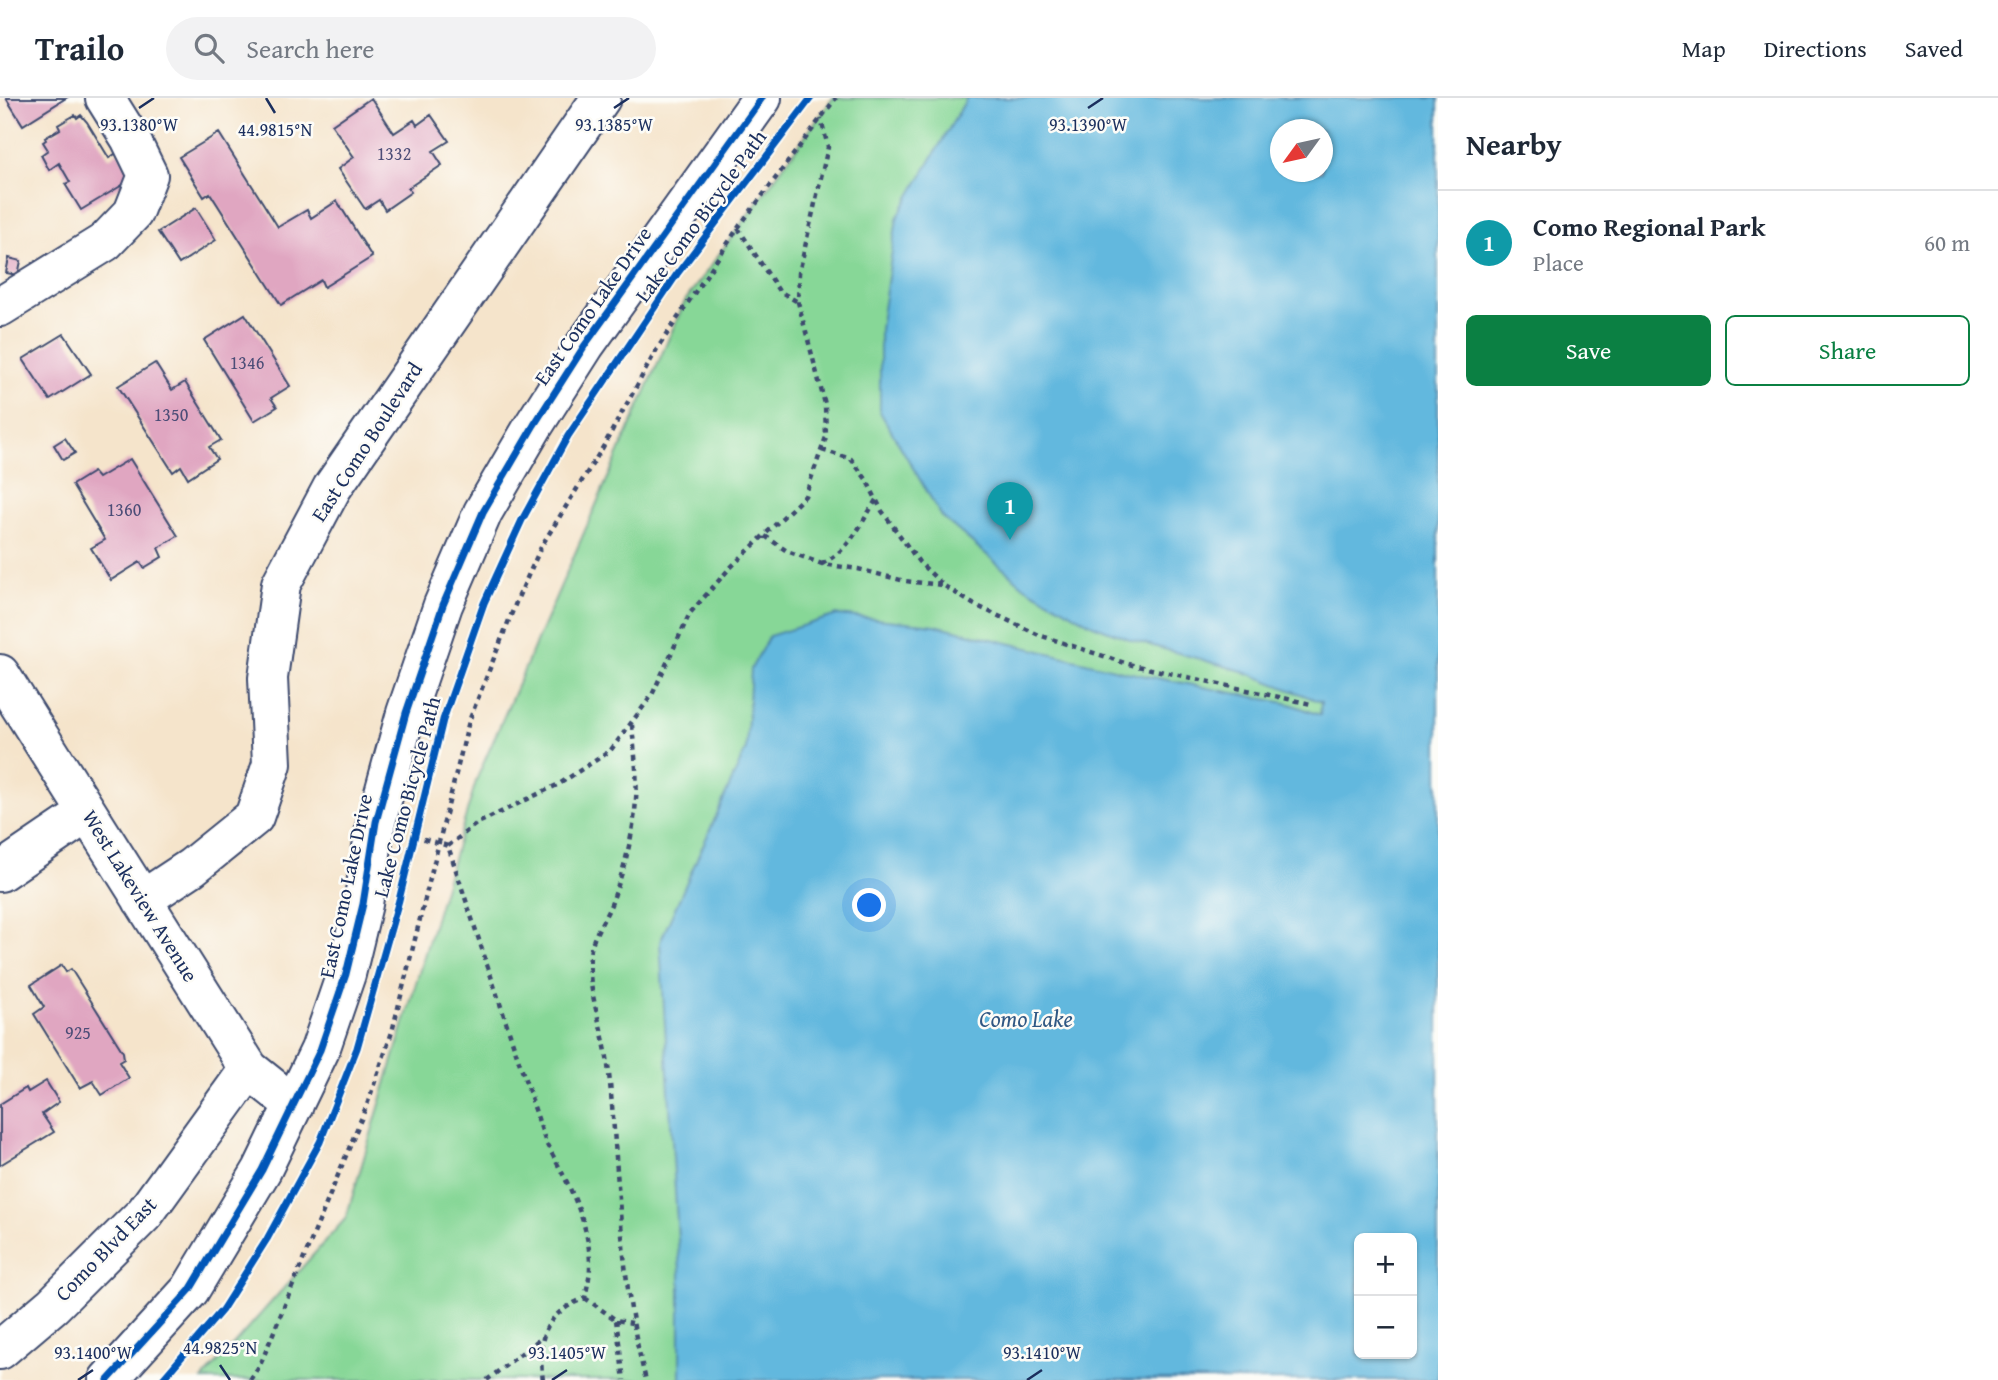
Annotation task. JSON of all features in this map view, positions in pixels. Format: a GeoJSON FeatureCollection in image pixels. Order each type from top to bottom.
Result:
{"type":"FeatureCollection","features":[{"type":"Feature","properties":{"kind":"street"},"geometry":{"type":"LineString","coordinates":[[0,307],[105,242],[133,213],[148,175],[130,138],[105,98]]}},
{"type":"Feature","properties":{"kind":"street","name":"East Como Boulevard"},"geometry":{"type":"LineString","coordinates":[[142,900],[191,867],[254,817],[272,764],[268,678],[281,584],[332,488],[601,98]]}},
{"type":"Feature","properties":{"kind":"street","name":"East Como Lake Drive"},"geometry":{"type":"LineString","coordinates":[[108,1380],[190,1290],[262,1170],[320,1050],[337,1006],[363,904],[376,821],[406,713],[443,604],[482,512],[585,345],[762,98]]}},
{"type":"Feature","properties":{"kind":"street","name":"West Lakeview Avenue"},"geometry":{"type":"LineString","coordinates":[[0,674],[248,1069],[294,1105]]}},
{"type":"Feature","properties":{"kind":"street"},"geometry":{"type":"LineString","coordinates":[[0,872],[87,813]]}},
{"type":"Feature","properties":{"kind":"street","name":"Como Blvd East"},"geometry":{"type":"LineString","coordinates":[[0,1350],[53,1305],[145,1213],[248,1069]]}},
{"type":"Feature","properties":{"kind":"path"},"geometry":{"type":"LineString","coordinates":[[250,1380],[261,1363],[368,1102],[392,1032],[469,721],[506,625],[542,545],[603,447],[657,349],[738,228],[836,98]]}},
{"type":"Feature","properties":{"kind":"path"},"geometry":{"type":"LineString","coordinates":[[414,832],[448,846],[477,824],[584,770],[610,751],[652,695],[690,613],[729,569],[805,496],[827,437],[825,404],[798,302],[799,273],[828,147],[821,119]]}},
{"type":"Feature","properties":{"kind":"path"},"geometry":{"type":"LineString","coordinates":[[738,228],[779,291],[798,302]]}},
{"type":"Feature","properties":{"kind":"path"},"geometry":{"type":"LineString","coordinates":[[822,450],[851,459],[919,562],[943,586],[973,604],[1039,635],[1128,664],[1311,704]]}},
{"type":"Feature","properties":{"kind":"path"},"geometry":{"type":"LineString","coordinates":[[822,564],[836,556],[858,533],[876,499]]}},
{"type":"Feature","properties":{"kind":"path"},"geometry":{"type":"LineString","coordinates":[[765,536],[787,551],[822,564],[943,586]]}},
{"type":"Feature","properties":{"kind":"path"},"geometry":{"type":"LineString","coordinates":[[632,724],[636,799],[632,825],[612,903],[590,954],[593,995],[607,1057],[632,1323],[646,1380]]}},
{"type":"Feature","properties":{"kind":"path"},"geometry":{"type":"LineString","coordinates":[[448,846],[546,1143],[581,1213],[590,1266],[585,1298]]}},
{"type":"Feature","properties":{"kind":"path"},"geometry":{"type":"LineString","coordinates":[[585,1298],[617,1320],[632,1323]]}},
{"type":"Feature","properties":{"kind":"path"},"geometry":{"type":"LineString","coordinates":[[488,1380],[541,1338],[553,1319],[568,1305],[585,1298]]}},
{"type":"Feature","properties":{"kind":"path"},"geometry":{"type":"LineString","coordinates":[[617,1320],[624,1380]]}},
{"type":"Feature","properties":{"kind":"path"},"geometry":{"type":"LineString","coordinates":[[541,1338],[542,1380]]}},
{"type":"Feature","properties":{"kind":"green space","name":"Como Lake"},"geometry":{"type":"Polygon","coordinates":[[[833,98],[1438,98],[1438,1380],[202,1380],[346,1218],[477,778],[685,301],[833,98]]]}},
{"type":"Feature","properties":{"kind":"water","name":"Como Lake"},"geometry":{"type":"Polygon","coordinates":[[[967,98],[1438,98],[1438,1380],[680,1380],[680,1273],[660,942],[746,749],[751,669],[769,636],[837,615],[935,625],[1126,672],[1290,704],[1320,715],[1321,702],[1242,671],[1132,640],[1093,625],[1025,587],[942,517],[880,412],[880,329],[897,218],[967,98]]]}},
{"type":"Feature","properties":{"kind":"building"},"geometry":{"type":"Polygon","coordinates":[[[6,98],[66,98],[23,125],[6,98]]]}},
{"type":"Feature","properties":{"kind":"building"},"geometry":{"type":"Polygon","coordinates":[[[371,98],[394,133],[414,120],[417,125],[431,115],[449,141],[433,151],[442,165],[408,188],[411,192],[385,210],[379,200],[365,209],[338,169],[354,157],[332,125],[371,98]]]}},
{"type":"Feature","properties":{"kind":"building"},"geometry":{"type":"Polygon","coordinates":[[[75,115],[77,118],[81,115],[87,122],[109,158],[118,152],[134,178],[81,210],[65,184],[70,182],[59,163],[49,170],[41,155],[48,150],[43,142],[45,138],[60,129],[58,125],[75,115]]]}},
{"type":"Feature","properties":{"kind":"building"},"geometry":{"type":"Polygon","coordinates":[[[219,133],[278,227],[307,210],[311,218],[337,201],[372,257],[324,287],[321,280],[281,305],[210,193],[204,197],[179,157],[219,133]]]}},
{"type":"Feature","properties":{"kind":"building"},"geometry":{"type":"Polygon","coordinates":[[[196,208],[216,240],[179,264],[158,232],[196,208]]]}},
{"type":"Feature","properties":{"kind":"building"},"geometry":{"type":"Polygon","coordinates":[[[9,258],[21,261],[18,275],[6,273],[9,258]]]}},
{"type":"Feature","properties":{"kind":"building"},"geometry":{"type":"Polygon","coordinates":[[[245,314],[290,386],[271,398],[277,407],[254,421],[204,340],[245,314]]]}},
{"type":"Feature","properties":{"kind":"building"},"geometry":{"type":"Polygon","coordinates":[[[64,334],[91,374],[50,400],[23,359],[64,334]]]}},
{"type":"Feature","properties":{"kind":"building"},"geometry":{"type":"Polygon","coordinates":[[[155,363],[172,390],[185,382],[221,440],[209,447],[217,459],[188,478],[181,466],[173,472],[118,386],[155,363]]]}},
{"type":"Feature","properties":{"kind":"building"},"geometry":{"type":"Polygon","coordinates":[[[65,438],[75,453],[63,460],[54,445],[65,438]]]}},
{"type":"Feature","properties":{"kind":"building"},"geometry":{"type":"Polygon","coordinates":[[[130,459],[178,536],[158,548],[162,557],[144,568],[140,562],[111,580],[91,548],[105,540],[72,485],[93,472],[98,478],[130,459]]]}},
{"type":"Feature","properties":{"kind":"building"},"geometry":{"type":"Polygon","coordinates":[[[62,965],[66,972],[71,969],[123,1052],[124,1059],[119,1062],[129,1078],[102,1095],[93,1081],[80,1088],[34,1014],[44,1007],[31,985],[62,965]]]}},
{"type":"Feature","properties":{"kind":"building"},"geometry":{"type":"Polygon","coordinates":[[[46,1081],[59,1102],[42,1114],[54,1132],[0,1165],[0,1104],[26,1088],[28,1092],[46,1081]]]}},
{"type":"Feature","properties":{"kind":"cycle path","name":"Lake Como Bicycle Path"},"geometry":{"type":"LineString","coordinates":[[108,1380],[190,1290],[262,1170],[320,1050],[346,974],[363,904],[376,822],[406,713],[443,605],[483,512],[585,345],[762,98]]}},
{"type":"Feature","properties":{"kind":"cycle path","name":"Lake Como Bicycle Path"},"geometry":{"type":"LineString","coordinates":[[162,1380],[222,1310],[267,1239],[320,1142],[357,1048],[399,900],[443,720],[484,603],[522,520],[568,436],[677,274],[811,98]]}},
{"type":"Feature","properties":{"kind":"place","name":"Como Regional Park"},"geometry":{"type":"Point","coordinates":[1010,540]}}]}
